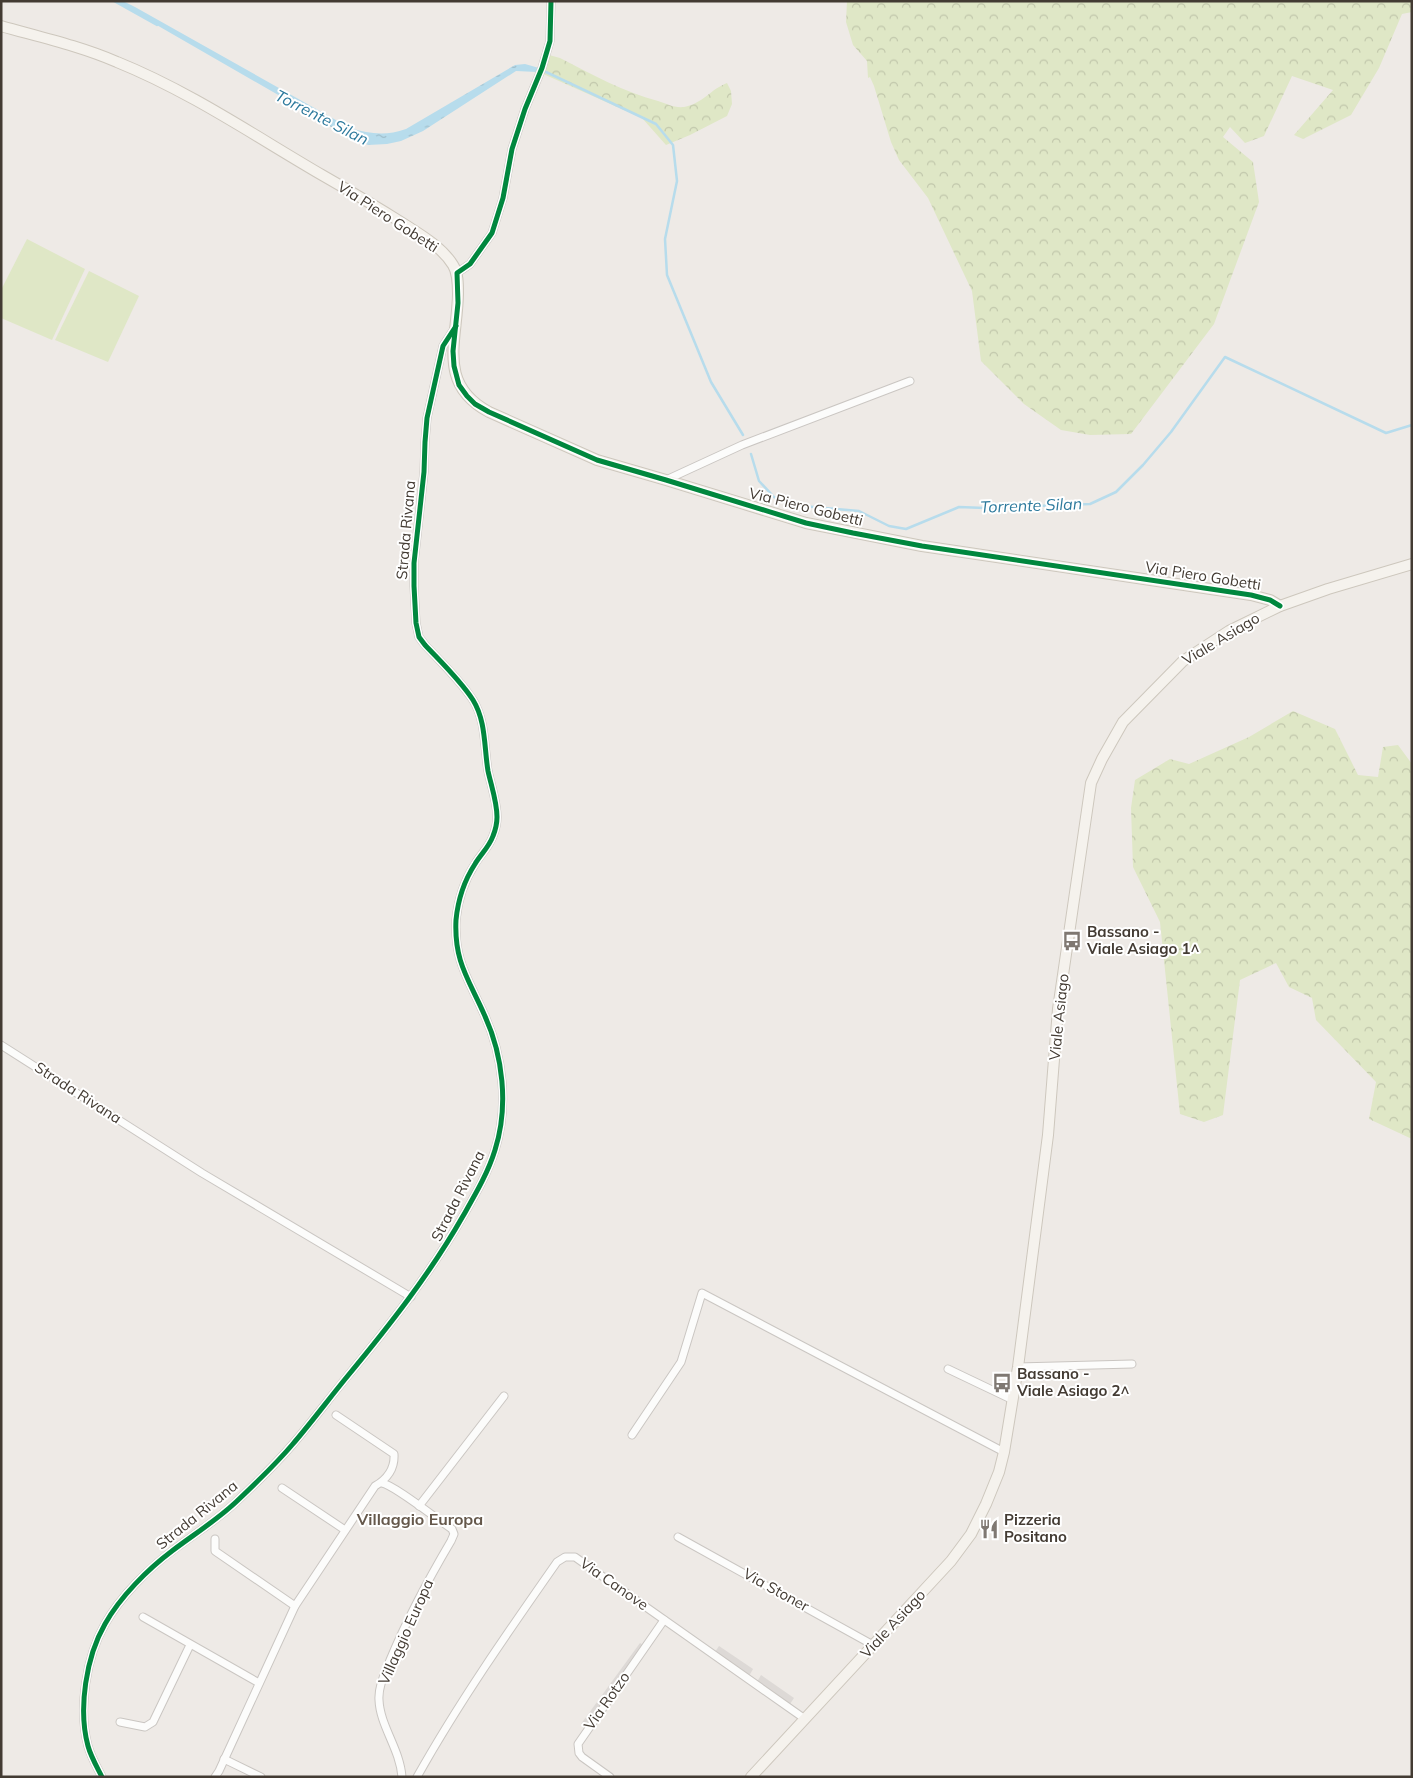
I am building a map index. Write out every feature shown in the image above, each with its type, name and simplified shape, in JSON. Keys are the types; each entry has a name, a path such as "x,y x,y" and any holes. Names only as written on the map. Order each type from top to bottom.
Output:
{"main road":[{"name":"Via Piero Gobetti","path":"1,26 116,61 162,82 373,204 412,230 446,255 454,266 458,294 453,351 454,366 459,385 475,404 597,460 806,523 843,531 922,546 1251,595 1270,600 1280,606"},
{"name":"Viale Asiago","path":"751,1777 951,1561 971,1534 990,1496 999,1472 1018,1367 1048,1135 1058,1009 1091,784 1102,759 1123,722 1182,660 1229,631 1280,606 1322,591 1412,564"}],"street":[{"path":"456,273 470,264 492,233 503,198 512,150 550,41 551,1"},
{"name":"Strada Rivana","path":"102,1777 89,1749 84,1728 88,1670 93,1650 105,1624 118,1604 155,1564 234,1504 293,1444 371,1349 446,1248 496,1150 502,1107 501,1076 495,1042 484,1014 461,967 456,947 456,917 462,887 495,833 497,816 487,767 481,716 474,701 419,637 414,604 414,563 428,418 443,346 456,326"},
{"path":"666,480 742,444 910,381"},
{"name":"Strada Rivana","path":"1,1045 202,1173 411,1297"},
{"path":"632,1435 681,1362 702,1293 1004,1452"},
{"path":"1018,1367 1132,1364"},
{"path":"948,1369 1013,1400"},
{"path":"419,1506 504,1396"},
{"path":"214,1777 295,1606 375,1486 382,1483 395,1464 394,1454 336,1415"},
{"name":"Villaggio Europa","path":"382,1483 389,1485 452,1529 454,1534 408,1620 393,1653 379,1692 380,1709 398,1754 402,1777"},
{"path":"282,1488 345,1530"},
{"name":"Via Stoner","path":"678,1537 873,1645"},
{"path":"215,1539 215,1551 295,1606"},
{"name":"Via Canove","path":"417,1777 478,1676 557,1562 562,1558 570,1556 576,1557 805,1719"},
{"path":"144,1617 259,1683"},
{"name":"Via Rotzo","path":"610,1777 582,1757 578,1744 664,1620"},
{"path":"120,1722 145,1727 153,1722 190,1644"},
{"path":"224,1759 260,1777"}],"green space":[{"path":"847,1 1412,1 1412,12 1402,14 1379,68 1351,115 1303,139 1294,135 1333,90 1292,76 1264,136 1245,143 1230,127 1223,137 1253,162 1259,202 1214,324 1131,434 1090,435 1061,430 1024,404 981,361 972,291 928,198 899,160 891,142 874,86 870,77 868,78 867,61 853,45 846,22"},
{"path":"549,55 560,58 633,93 677,107 696,103 727,83 731,91 732,104 727,116 666,145 642,118 541,73"},
{"path":"27,239 85,269 52,340 1,318 1,290"},
{"path":"89,271 139,296 108,362 55,340"},
{"path":"1293,711 1335,729 1358,775 1378,777 1383,747 1398,745 1412,764 1412,1139 1369,1119 1376,1082 1316,1020 1312,998 1289,987 1276,963 1240,980 1223,1115 1204,1122 1180,1114 1160,922 1133,867 1131,808 1135,780 1170,759 1189,764 1249,737"}],"shaded area":[{"path":"640,1643 645,1646 585,1727 581,1724"},
{"path":"719,1646 753,1669 749,1676 715,1652"},
{"path":"761,1675 794,1698 790,1704 757,1682"}],"water":[{"path":"115,1 123,1 135,7 350,128 364,132 392,133 406,129 515,65 525,64 539,68 537,72 516,71 423,131 401,141 368,145 331,127"}],"waterway":[{"name":"Torrente Silan","path":"114,1 157,25"},
{"name":"Torrente Silan","path":"546,72 656,124 673,145 677,181 665,239 667,275 711,382 743,435"},
{"name":"Torrente Silan","path":"751,454 759,481 774,497 802,506 859,511 889,526 906,529 959,507 985,508 1090,504 1116,492 1143,465 1171,432 1225,357 1386,433 1412,425"}],"cycle path":[{"path":"551,1 550,41 512,149 503,198 492,233 470,264 457,273 458,303 453,351 454,366 459,385 475,404 597,460 806,523 922,546 1251,595 1270,600 1280,606"},
{"path":"102,1777 88,1746 85,1731 84,1700 93,1652 98,1637 111,1614 126,1594 163,1558 229,1509 279,1460 306,1428 423,1279 481,1184 495,1150 502,1116 503,1098 500,1063 491,1030 463,969 457,947 456,920 462,890 471,870 493,836 497,819 496,805 488,771 482,725 477,708 462,685 419,637 416,623 414,586 414,563 424,472 427,418 443,346 456,326"}],"place":[{"name":"Bassano - Viale Asiago 1^","path":"1072,941"},
{"name":"Bassano - Viale Asiago 2^","path":"1002,1383"},
{"name":"Pizzeria Positano","path":"989,1529"}],"district":[{"name":"Villaggio Europa","path":"420,1519"}]}
